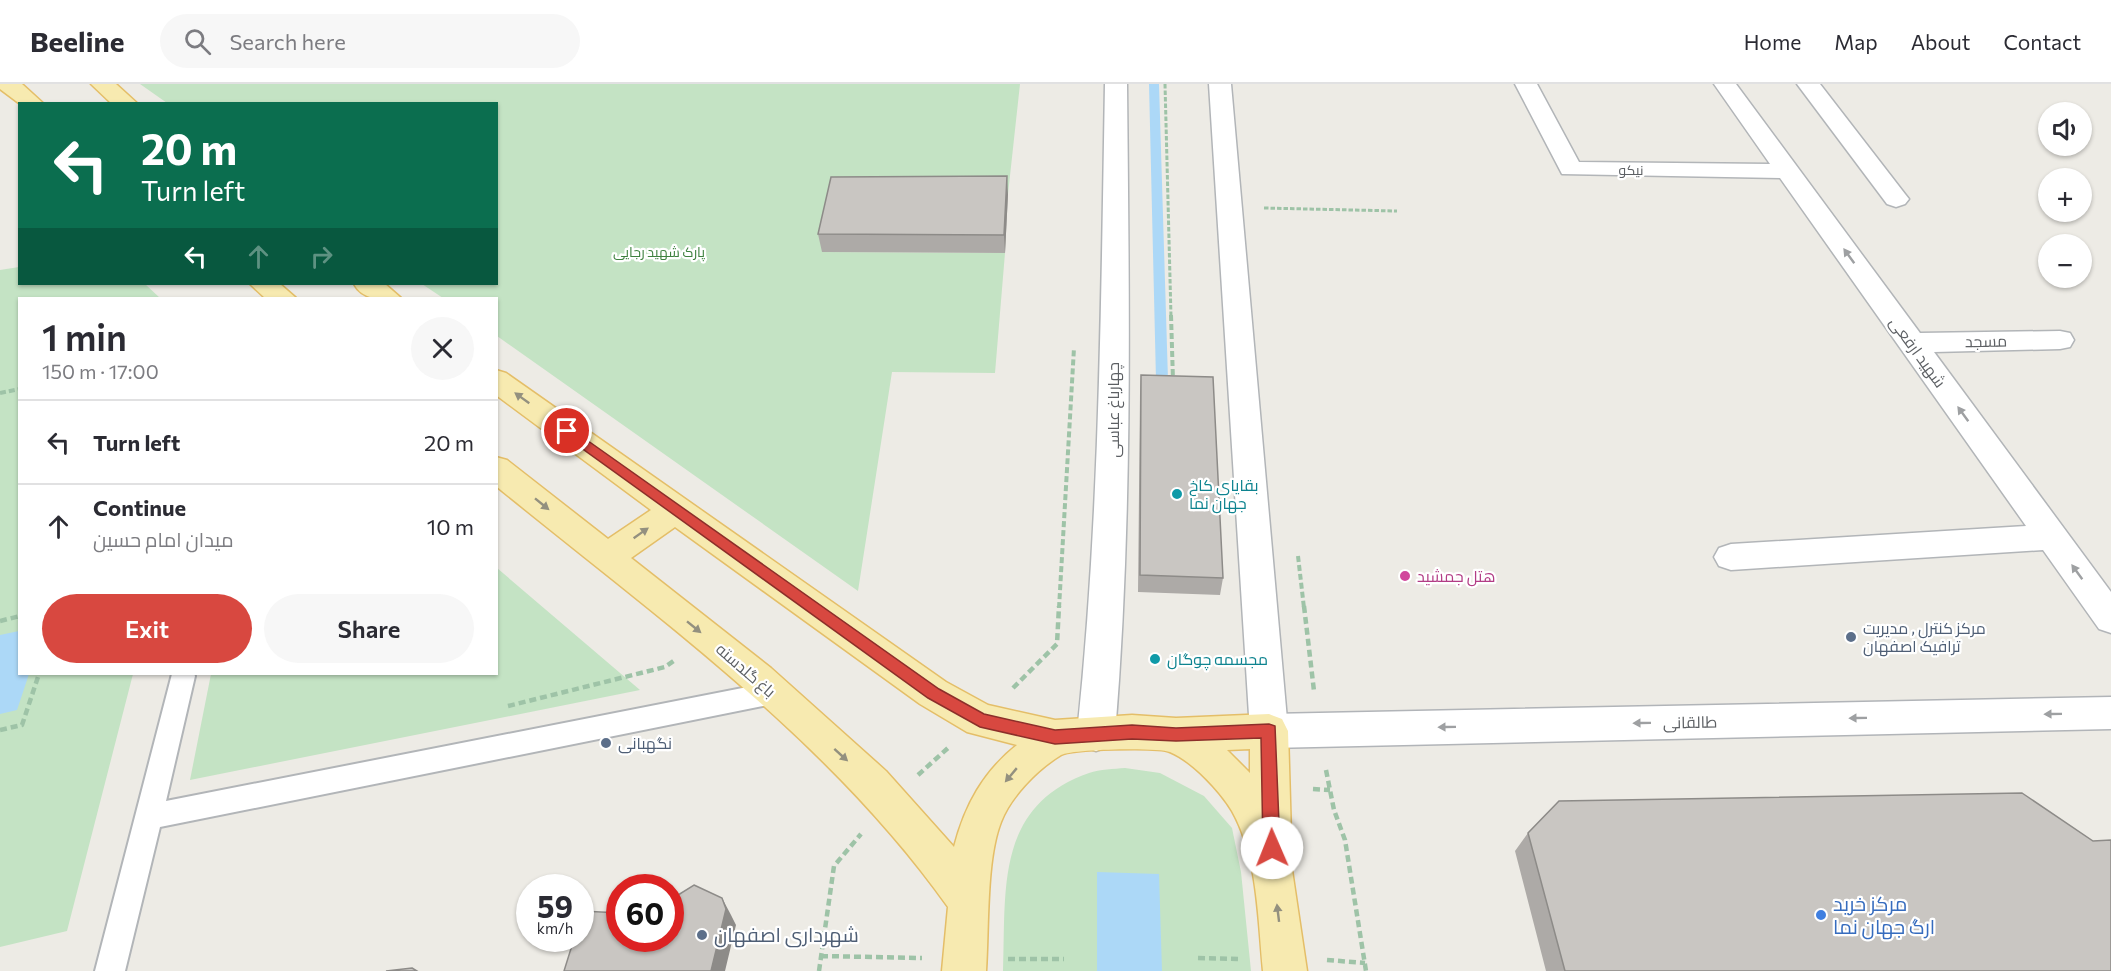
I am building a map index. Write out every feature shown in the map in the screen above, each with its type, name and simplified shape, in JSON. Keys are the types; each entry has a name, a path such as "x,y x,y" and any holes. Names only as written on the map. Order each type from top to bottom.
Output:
{"main road":[{"path":"8,84 30,102"},
{"path":"102,84 124,102"},
{"path":"368,285 386,297"},
{"path":"498,381 933,693 980,720 1055,737 1132,732 1176,735 1269,731 1272,868 1285,971"},
{"name":"باغ گلدسته","path":"498,470 773,693 872,784 928,845 968,900"},
{"path":"608,557 675,510"},
{"path":"1176,735 1231,778 1249,804 1272,868"},
{"path":"964,971 973,854 981,820 990,803 1017,768 1055,737"}],"street":[{"name":"چهارباغ عباسی","path":"1096,734 1108,611 1112,513 1116,84"},
{"path":"1220,84 1269,731"},
{"name":"نیکو","path":"1526,84 1571,170 1788,171"},
{"name":"شهید ارفعی","path":"1725,84 2111,619"},
{"path":"1808,84 1896,199"},
{"name":"مسجد","path":"1911,343 2060,340"},
{"path":"1731,557 2052,537"},
{"name":"طالقانی","path":"1269,731 2111,713"}],"lane":[{"path":"110,971 183,676"},
{"path":"149,817 773,693"}],"path":[{"path":"1165,84 1173,381"},
{"path":"1230,207 1397,211"},
{"path":"819,971 834,866 888,801 980,720 1057,644 1074,346"},
{"path":"0,393 18,389"},
{"path":"0,621 18,616"},
{"path":"508,706 665,667 708,639"},
{"path":"0,730 22,725 39,675"},
{"path":"1334,810 1345,840 1366,971"},
{"path":"1334,960 1365,963"}],"green space":[{"name":"پارک شهید رجایی","path":"140,84 1020,84 1008,194 822,252 1005,253 995,373 892,372 858,591 498,337 498,297 442,297 424,285 498,285 498,102 166,102"},
{"path":"18,267 18,285 146,285 159,297 18,297 18,675 133,675 67,931 0,947 0,270"},
{"path":"498,569 640,690 190,780 211,675 498,675"},
{"path":"1125,768 1160,773 1204,796 1232,828 1241,872 1251,971 1003,971 1007,881 1012,854 1021,829 1036,806 1058,788 1089,773"}],"water":[{"path":"18,631 18,675 29,675 17,710 0,714 0,635"},
{"path":"1097,872 1159,874 1162,971 1097,971"}],"building":[{"path":"1007,176 1004,235 818,234 831,177"},
{"name":"بقایای کاخ جهان نما","path":"1141,375 1213,377 1223,578 1140,575"},
{"name":"مرکز خرید ارگ جهان نما","path":"2022,793 2093,841 2111,840 2111,971 1565,971 1528,833 1559,801"},
{"name":"شهرداری اصفهان","path":"694,885 722,898 726,909 711,971 564,971 570,952 594,952 594,912 606,912 606,952 684,952 684,891"},
{"path":"412,968 417,971 386,971"}],"waterway":[{"path":"1154,84 1162,380"}],"place":[{"name":"بقایای کاخ جهان نما","path":"1177,494"},
{"name":"هتل جمشید","path":"1405,576"},
{"name":"مرکز کنترل , مدیریت ترافیک اصفهان","path":"1851,637"},
{"name":"مجسمه چوگان","path":"1155,659"},
{"name":"نگهبانی","path":"606,743"},
{"name":"مرکز خرید ارگ جهان نما","path":"1821,915"},
{"name":"شهرداری اصفهان","path":"702,935"}],"route":[{"path":"567,431 762,573 933,693 980,720 1055,737 1132,732 1176,735 1269,731 1272,848"}]}
